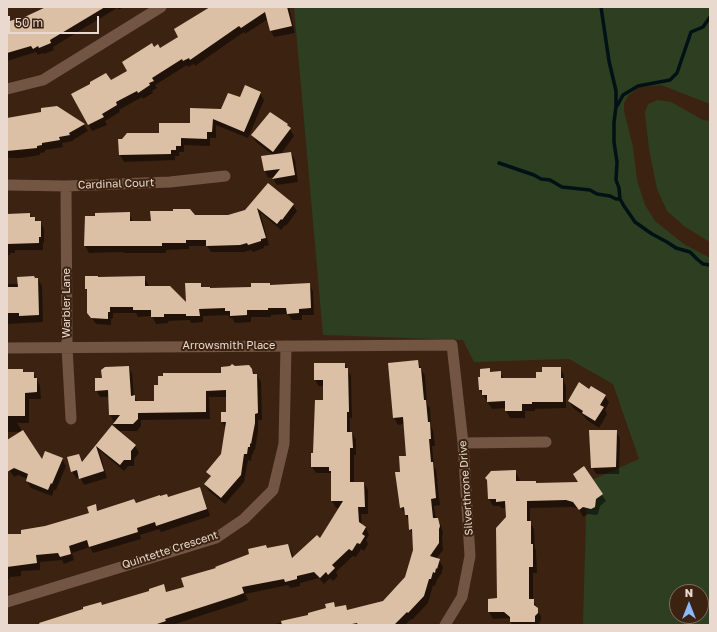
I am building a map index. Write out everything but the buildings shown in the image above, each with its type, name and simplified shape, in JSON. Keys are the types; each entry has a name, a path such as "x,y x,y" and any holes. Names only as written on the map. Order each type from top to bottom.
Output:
{"street":[{"path":"7,88 43,80 161,7"},
{"name":"Cardinal Court","path":"7,185 66,186 170,182 225,176"},
{"name":"Warbler Lane","path":"66,186 67,347 71,419"},
{"name":"Arrowsmith Place","path":"7,348 452,345"},
{"name":"Silverthrone Drive","path":"445,625 462,597 470,556 463,443 452,345"},
{"name":"Quintette Crescent","path":"7,602 216,538 244,519 273,490 284,444 286,346"},
{"path":"463,443 546,442"}],"green space":[{"path":"294,7 710,7 710,104 661,85 639,87 628,96 624,103 624,111 633,147 637,180 645,205 655,221 684,244 710,258 710,625 583,625 587,482 639,459 613,384 569,359 474,362 463,340 323,335"},
{"path":"658,100 671,102 703,120 710,121 710,242 684,226 667,211 657,189 649,149 645,113 648,104"}],"waterway":[{"path":"601,7 609,61 616,91 614,142 617,162 616,180 619,188 620,199 635,222 676,248 690,252 703,264 710,265"},
{"path":"617,106 623,95 638,86 670,80 677,73 691,32 703,27 710,17"},
{"path":"499,163 534,175 541,179 550,180 562,187 590,190 597,194 620,199"}]}
